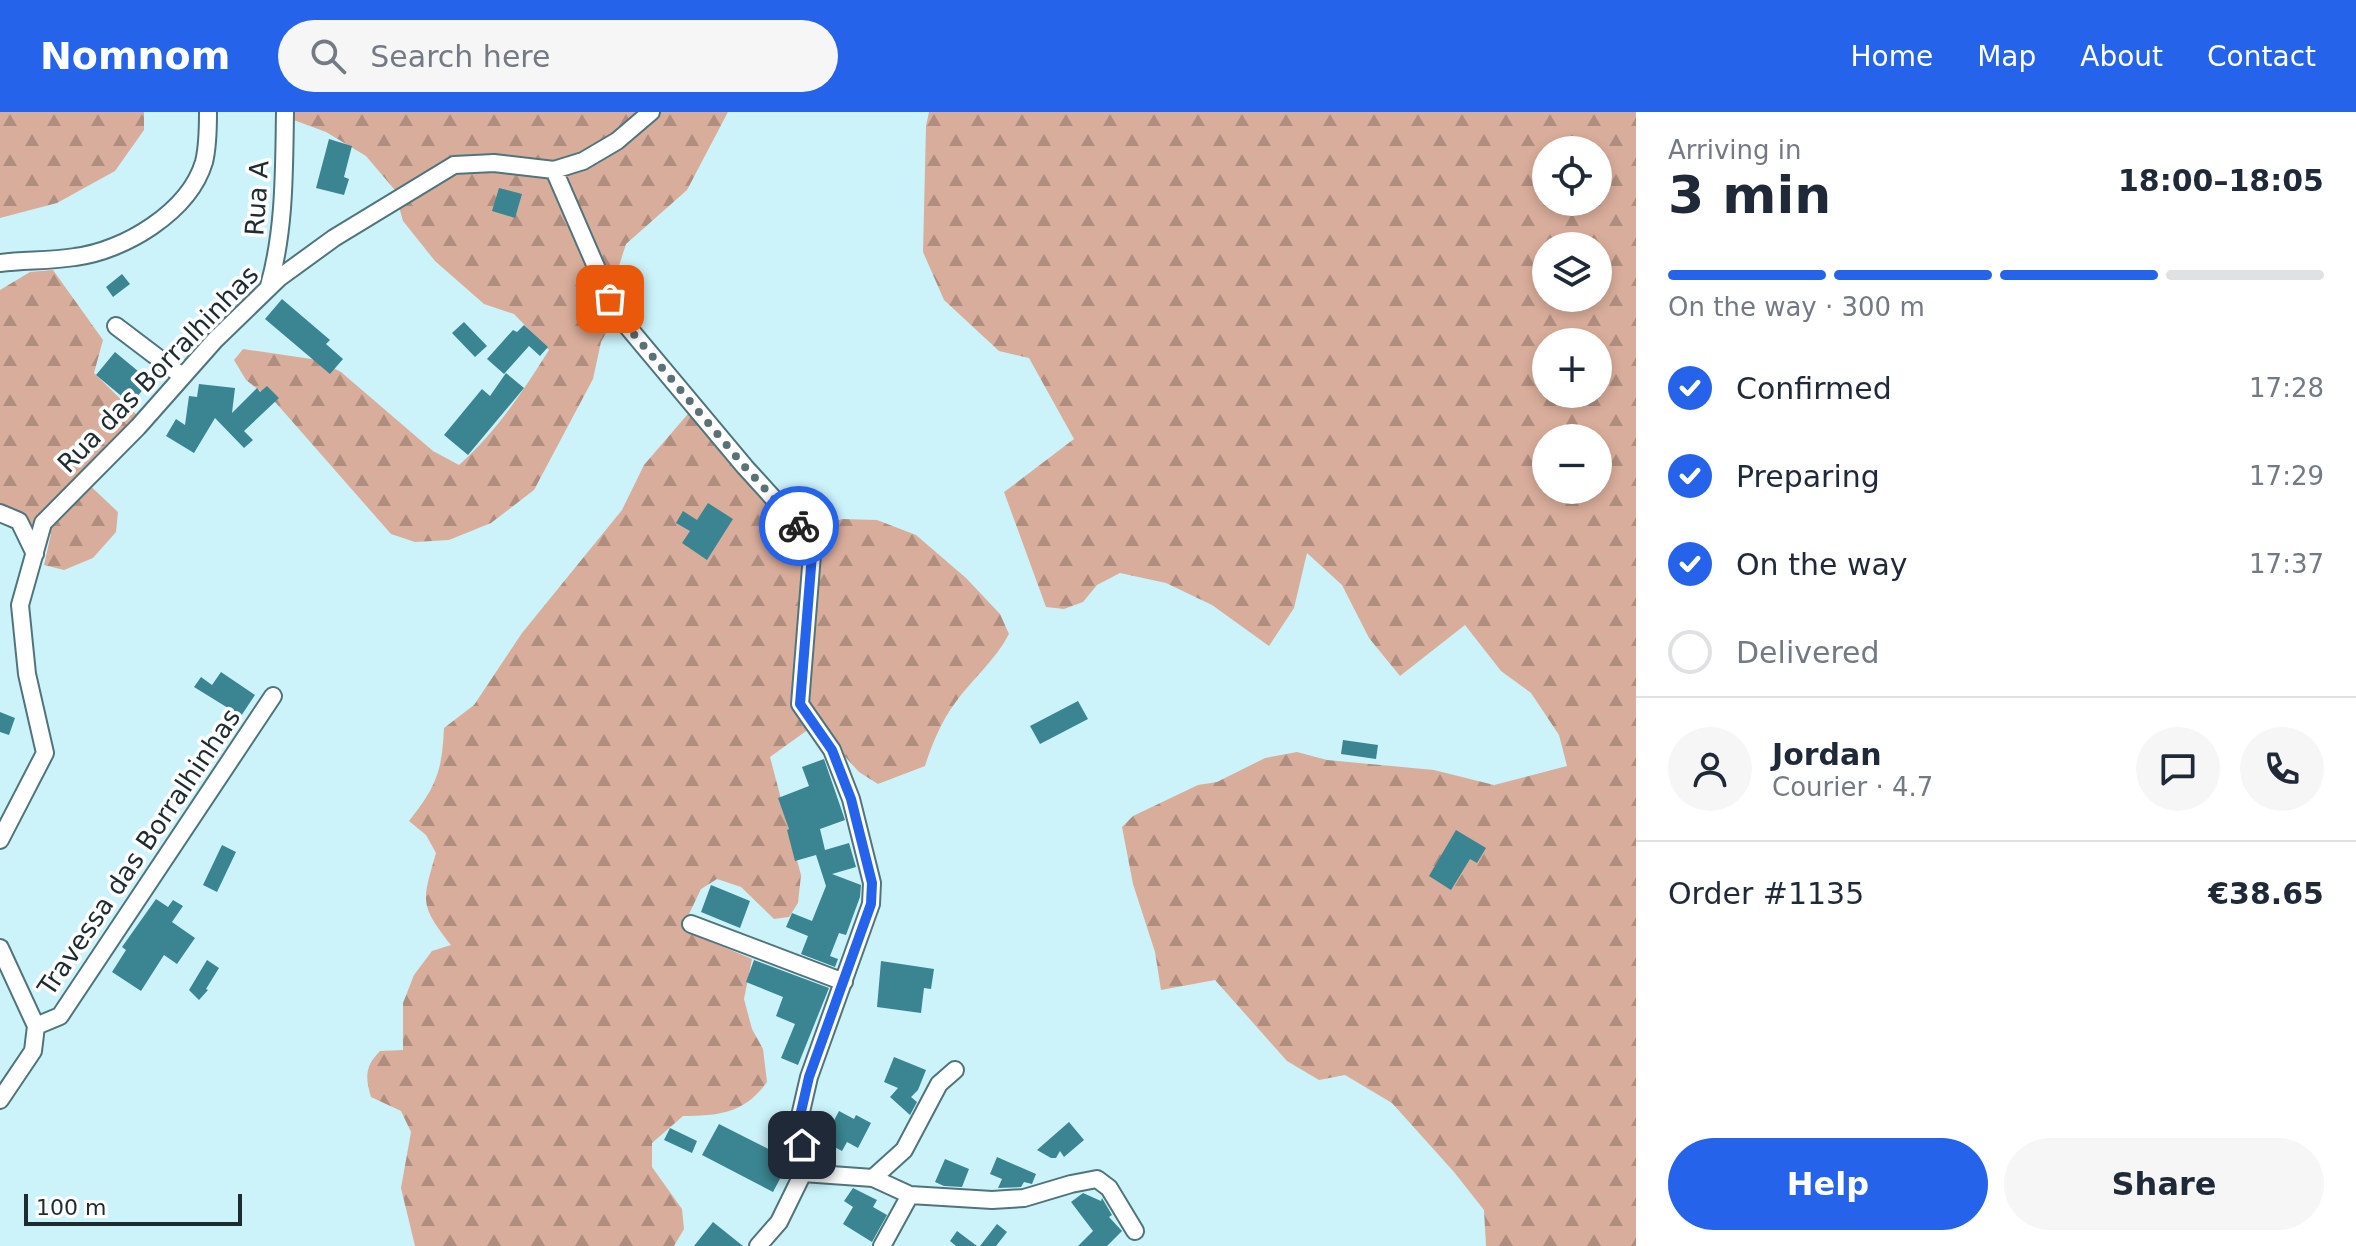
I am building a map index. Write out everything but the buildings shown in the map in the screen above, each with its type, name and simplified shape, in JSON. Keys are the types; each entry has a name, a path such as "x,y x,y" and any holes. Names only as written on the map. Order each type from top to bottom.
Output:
{"street":[{"path":"0,263 76,257 113,247 158,222 186,196 204,163 208,112"},
{"name":"Rua A","path":"269,287 275,264 284,189 285,112"},
{"name":"Rua das Borralhinhas","path":"0,840 45,753 27,674 20,605 43,523 269,287 334,238 454,165 494,163 554,170 583,161 617,141 651,112"},
{"path":"554,170 610,299 627,326 745,467 813,542 800,704 832,750 851,799 872,883 871,904 809,1077 800,1116 803,1173 779,1222 758,1246"},
{"path":"116,326 182,376"},
{"path":"0,513 19,521 35,554"},
{"name":"Travessa das Borralhinhas","path":"36,1026 60,1016 273,696"},
{"path":"691,924 844,982"},
{"path":"0,948 36,1026 33,1051 0,1100"},
{"path":"873,1178 904,1150 939,1084 955,1070"},
{"path":"803,1173 873,1178 910,1195 992,1200 1013,1199 1097,1179 1109,1188 1135,1231"},
{"path":"882,1246 910,1195"}],"green space":[{"path":"0,112 144,112 144,130 115,171 57,203 0,218"},
{"path":"291,112 728,112 687,190 626,244 619,266 618,312 601,342 593,379 534,490 491,523 449,540 415,542 391,534 276,403 246,380 234,360 243,349 318,360 341,372 433,451 459,465 508,411 549,350 514,314 484,304 435,261 403,221 394,189 366,156 326,132 291,119"},
{"path":"929,112 1636,112 1636,1246 1486,1246 1484,1210 1392,1103 1345,1075 1319,1080 1287,1061 1215,980 1161,990 1155,952 1133,884 1122,827 1133,816 1198,785 1217,782 1265,758 1297,752 1327,760 1434,770 1494,785 1567,766 1559,735 1531,693 1501,671 1465,625 1400,676 1369,638 1342,585 1307,553 1294,608 1269,646 1212,605 1166,583 1120,573 1097,585 1083,602 1064,609 1046,607 1004,492 1074,439 1029,358 999,351 944,300 923,252"},
{"path":"53,270 103,340 94,373 140,418 83,479 118,512 116,532 93,558 64,570 44,565 51,534 0,511 0,290 30,272"},
{"path":"693,408 719,451 742,464 812,531 842,519 877,520 916,535 966,578 1000,614 1009,634 950,710 937,733 925,766 878,784 859,772 820,729 809,729 770,757 801,875 798,903 789,917 774,919 741,887 717,879 701,889 689,914 707,940 752,959 744,999 752,1029 763,1049 767,1082 750,1100 730,1111 683,1116 652,1143 652,1167 682,1209 684,1229 674,1246 415,1246 401,1188 411,1132 401,1111 371,1097 367,1078 371,1062 380,1051 403,1050 403,1003 414,975 432,951 451,945 433,920 426,902 436,853 426,835 409,821 436,778 444,728 474,705 522,633 622,510 644,465"}],"way so far":[{"path":"610,299 627,326 745,467 799,526"}],"route":[{"path":"799,526 813,542 800,704 832,750 851,799 872,883 871,904 809,1077 800,1116 802,1145"}]}
